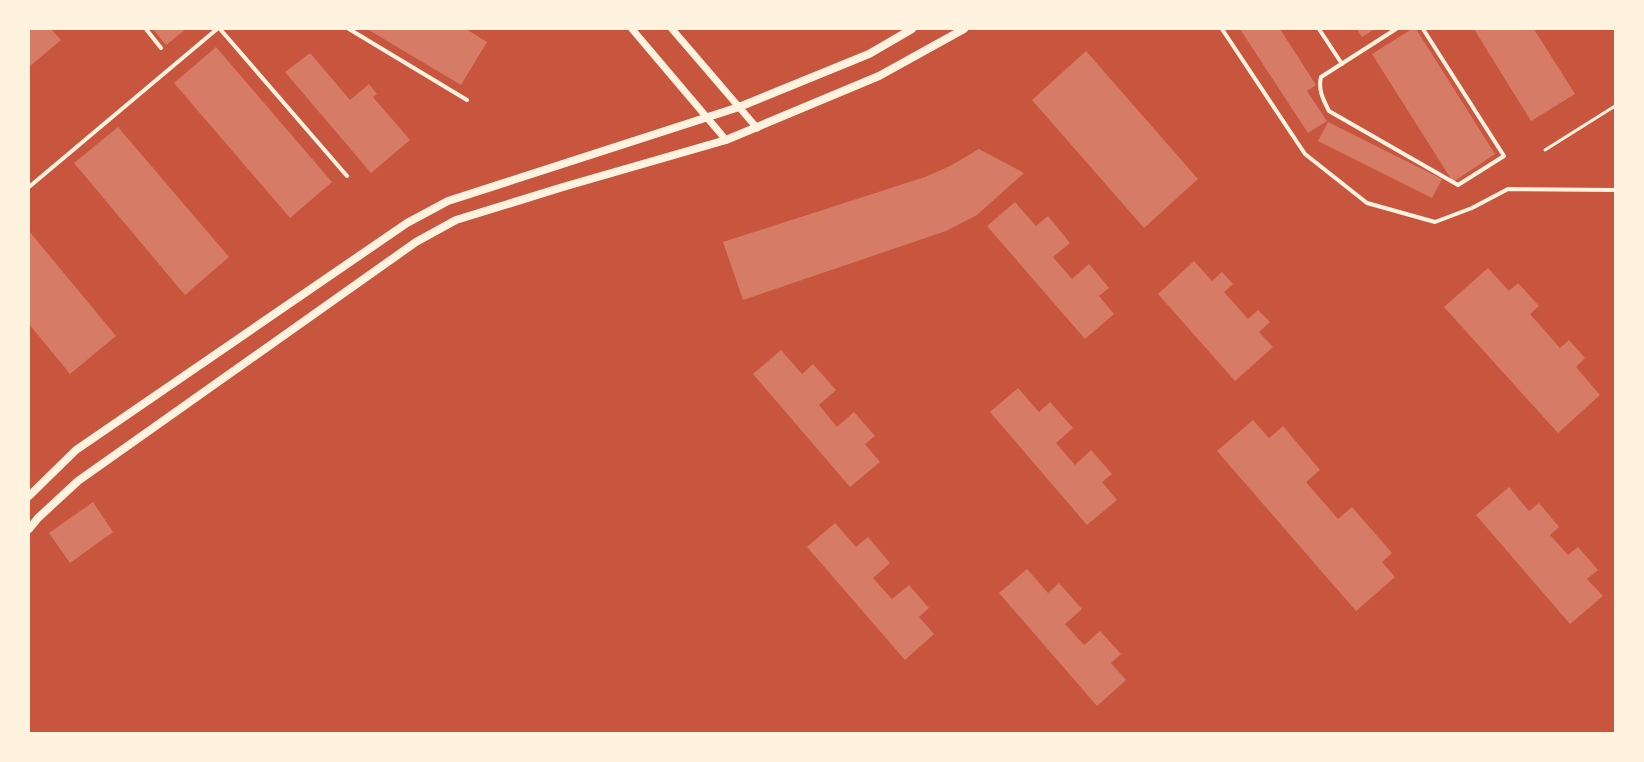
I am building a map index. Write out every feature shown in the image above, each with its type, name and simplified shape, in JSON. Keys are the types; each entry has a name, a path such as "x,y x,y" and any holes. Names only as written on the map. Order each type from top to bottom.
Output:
{"main road":[{"path":"29,496 76,450 407,223 448,202 739,107 869,54 912,29"},
{"path":"29,529 38,518 78,481 416,242 456,220 563,187 726,140 879,76 964,29"}],"street":[{"path":"146,29 161,48"},
{"path":"29,187 218,29 347,176"},
{"path":"349,29 467,100"},
{"path":"632,29 726,140"},
{"path":"672,29 757,128"},
{"path":"1222,29 1306,154 1367,203 1435,222 1472,208 1508,189 1615,190"},
{"path":"1319,29 1342,64"},
{"path":"1396,29 1321,77 1319,86 1322,99 1329,111 1458,186 1504,156 1423,29"}],"lane":[{"path":"1545,150 1615,106"}],"building":[{"path":"29,29 51,29 61,40 29,67"},
{"path":"153,29 186,29 166,45"},
{"path":"367,29 466,29 487,42 461,85"},
{"path":"1240,29 1280,29 1316,85 1307,91 1327,121 1308,133"},
{"path":"1357,29 1375,29 1362,37"},
{"path":"1412,29 1416,29 1495,154 1453,182 1372,54"},
{"path":"1474,29 1534,29 1575,94 1531,121"},
{"path":"216,47 332,182 290,218 174,83"},
{"path":"1086,51 1198,179 1144,228 1032,100"},
{"path":"310,53 350,100 369,84 377,94 373,97 410,140 371,173 285,72"},
{"path":"1328,122 1442,179 1432,198 1318,141"},
{"path":"118,127 229,257 185,295 74,163"},
{"path":"979,149 1024,173 977,215 946,231 743,300 723,242 925,177 950,166"},
{"path":"1015,202 1036,226 1048,216 1070,243 1053,257 1072,279 1089,264 1109,288 1099,296 1114,314 1085,339 987,226"},
{"path":"29,231 116,336 70,374 29,324"},
{"path":"1194,261 1212,281 1222,272 1233,284 1224,292 1248,319 1258,310 1270,322 1259,332 1273,347 1235,381 1158,294"},
{"path":"1488,268 1509,291 1518,283 1539,306 1530,314 1560,348 1569,340 1585,358 1576,367 1600,395 1558,433 1444,307"},
{"path":"781,350 802,374 813,364 836,390 819,405 837,427 854,412 875,436 865,444 880,462 850,487 753,374"},
{"path":"1018,388 1039,412 1050,402 1073,428 1056,443 1075,465 1091,450 1112,474 1102,482 1117,500 1087,525 990,412"},
{"path":"1253,420 1269,438 1283,426 1320,470 1306,482 1338,519 1352,507 1392,553 1382,562 1395,577 1356,611 1217,451"},
{"path":"1509,487 1529,511 1539,503 1559,527 1550,535 1568,555 1578,547 1598,570 1587,579 1603,596 1570,624 1476,515"},
{"path":"93,502 113,532 70,563 49,533"},
{"path":"835,523 856,547 868,537 890,563 873,578 892,599 909,585 929,608 919,617 934,634 905,660 807,547"},
{"path":"1027,569 1048,593 1059,583 1082,609 1065,624 1084,645 1100,631 1121,654 1111,663 1126,680 1097,706 999,593"}]}
